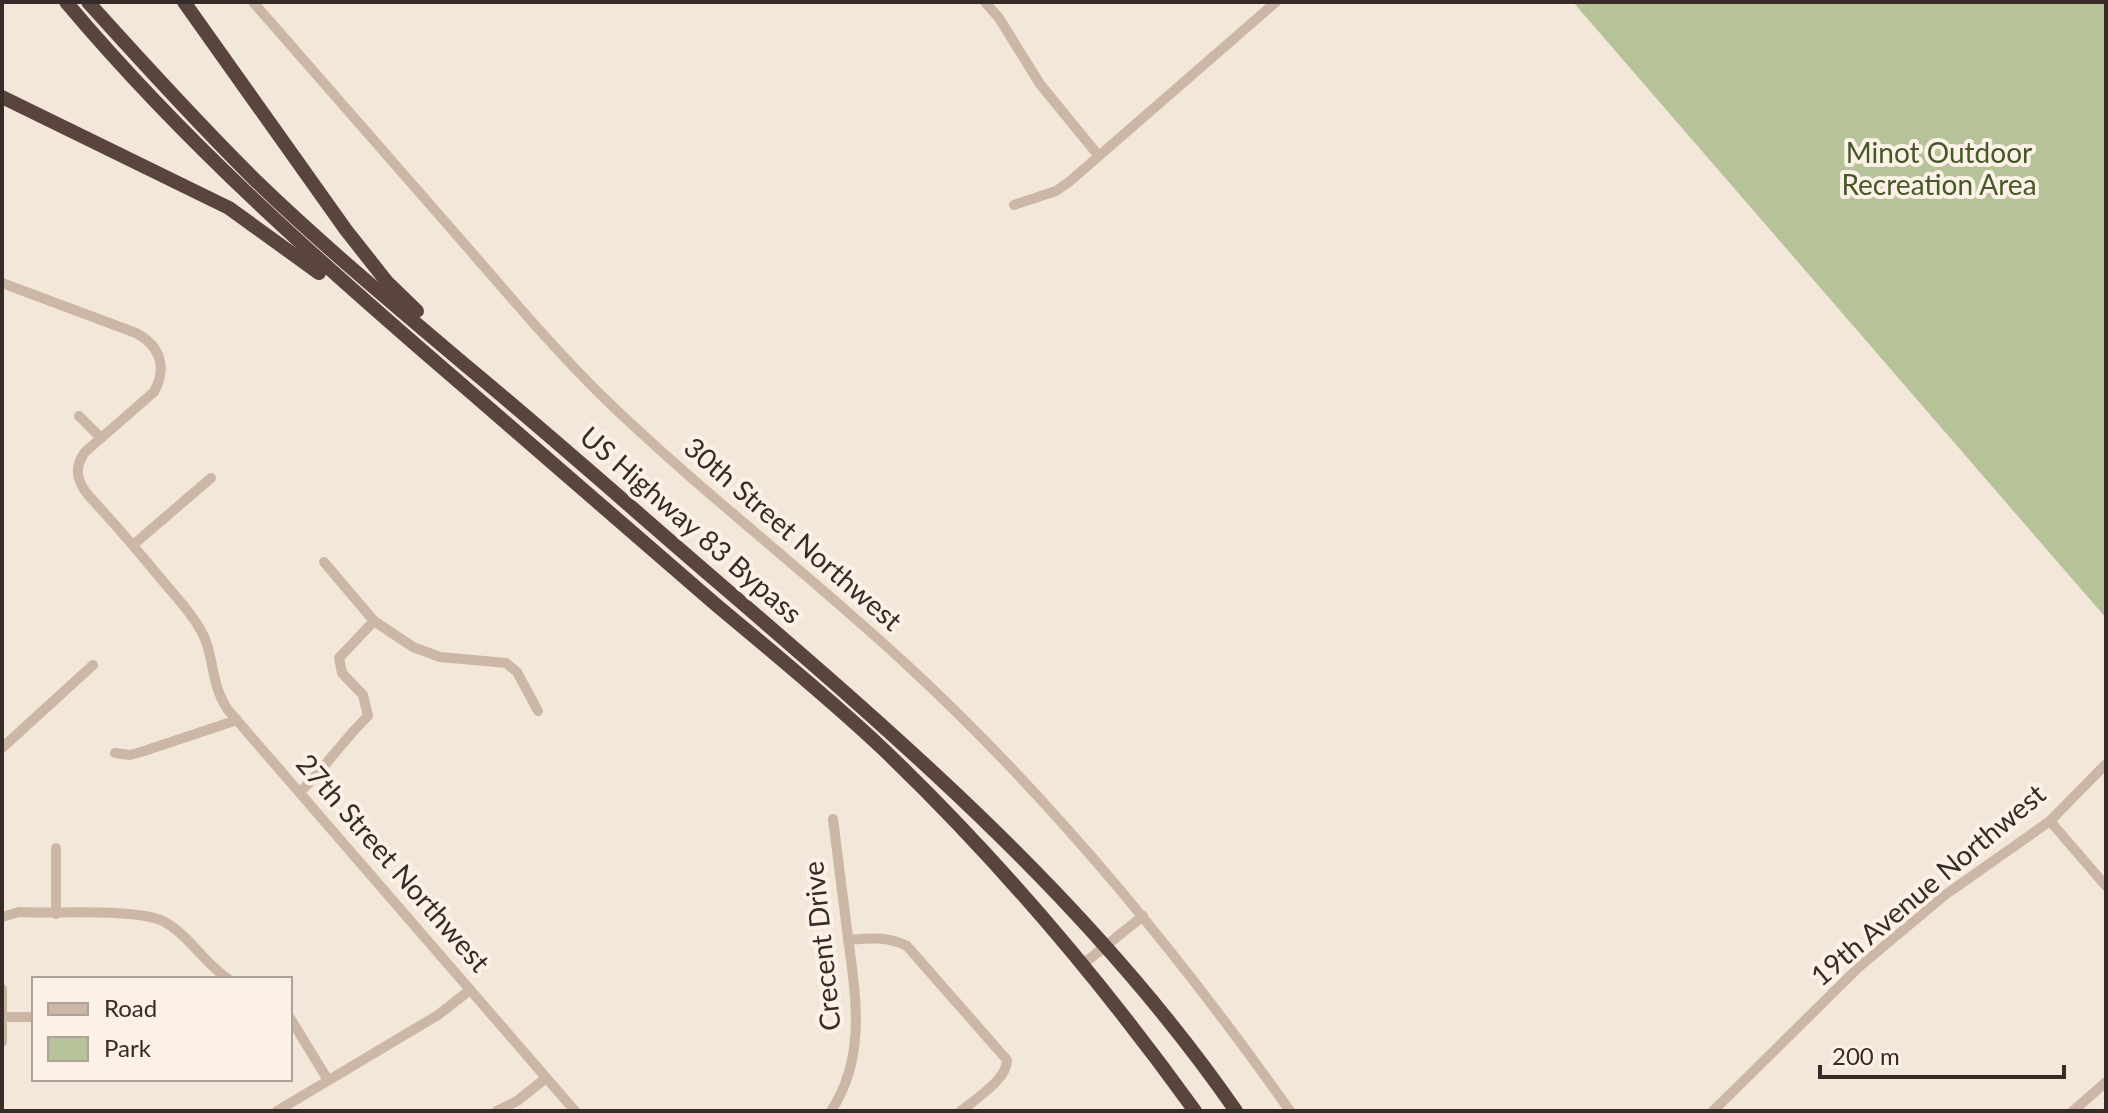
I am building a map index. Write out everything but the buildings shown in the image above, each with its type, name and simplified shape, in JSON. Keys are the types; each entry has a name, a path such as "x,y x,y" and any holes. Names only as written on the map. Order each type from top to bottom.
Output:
{"highway":[{"name":"US Highway 83 Bypass","path":"66,2 111,56 247,196 872,739 941,807 1082,965 1195,1111"},
{"name":"US Highway 83 Bypass","path":"88,2 256,181 918,757 1009,844 1104,945 1182,1037 1236,1111"},
{"path":"184,2 373,265 443,336 462,362"},
{"path":"2,97 191,188 245,218 299,256 398,338 430,358"}],"street":[{"name":"30th Street Northwest","path":"253,2 568,363 645,437 909,666 1004,761 1143,916 1223,1017 1290,1111"},
{"path":"985,2 999,18 1040,84 1098,155"},
{"path":"1014,205 1056,191 1276,2"},
{"path":"2,283 143,337 153,345 162,364 161,379 154,392 101,438 79,460 77,468 84,490 133,545 211,478"},
{"path":"79,416 101,438"},
{"name":"27th Street Northwest","path":"133,545 202,631 219,697 575,1111"},
{"path":"324,562 374,621 413,647 440,657 506,663 517,672 538,711"},
{"path":"300,792 325,768 350,733 368,716 363,695 342,673 339,658 374,621"},
{"path":"2,748 93,665"},
{"path":"115,753 130,755 237,720"},
{"name":"19th Avenue Northwest","path":"1713,1111 1859,967 1945,895 2050,821 2106,764"},
{"name":"Crecent Drive","path":"831,1111 850,1071 856,1042 857,1004 833,819"},
{"path":"2050,821 2106,886"},
{"path":"56,848 56,914"},
{"path":"2,917 19,912 137,914 163,921 221,977"},
{"path":"1082,965 1143,916"},
{"path":"848,940 880,937 907,946 1007,1060 1007,1067 1000,1078 961,1111"},
{"path":"2,989 2,1042"},
{"path":"277,1111 438,1015 470,990"},
{"path":"3,1017 32,1017"},
{"path":"292,1021 328,1080"},
{"path":"497,1111 517,1101 546,1078"},
{"path":"2073,1111 2106,1082"}],"green space":[{"name":"Minot Outdoor Recreation Area","path":"1573,2 2106,2 2106,618"}]}
